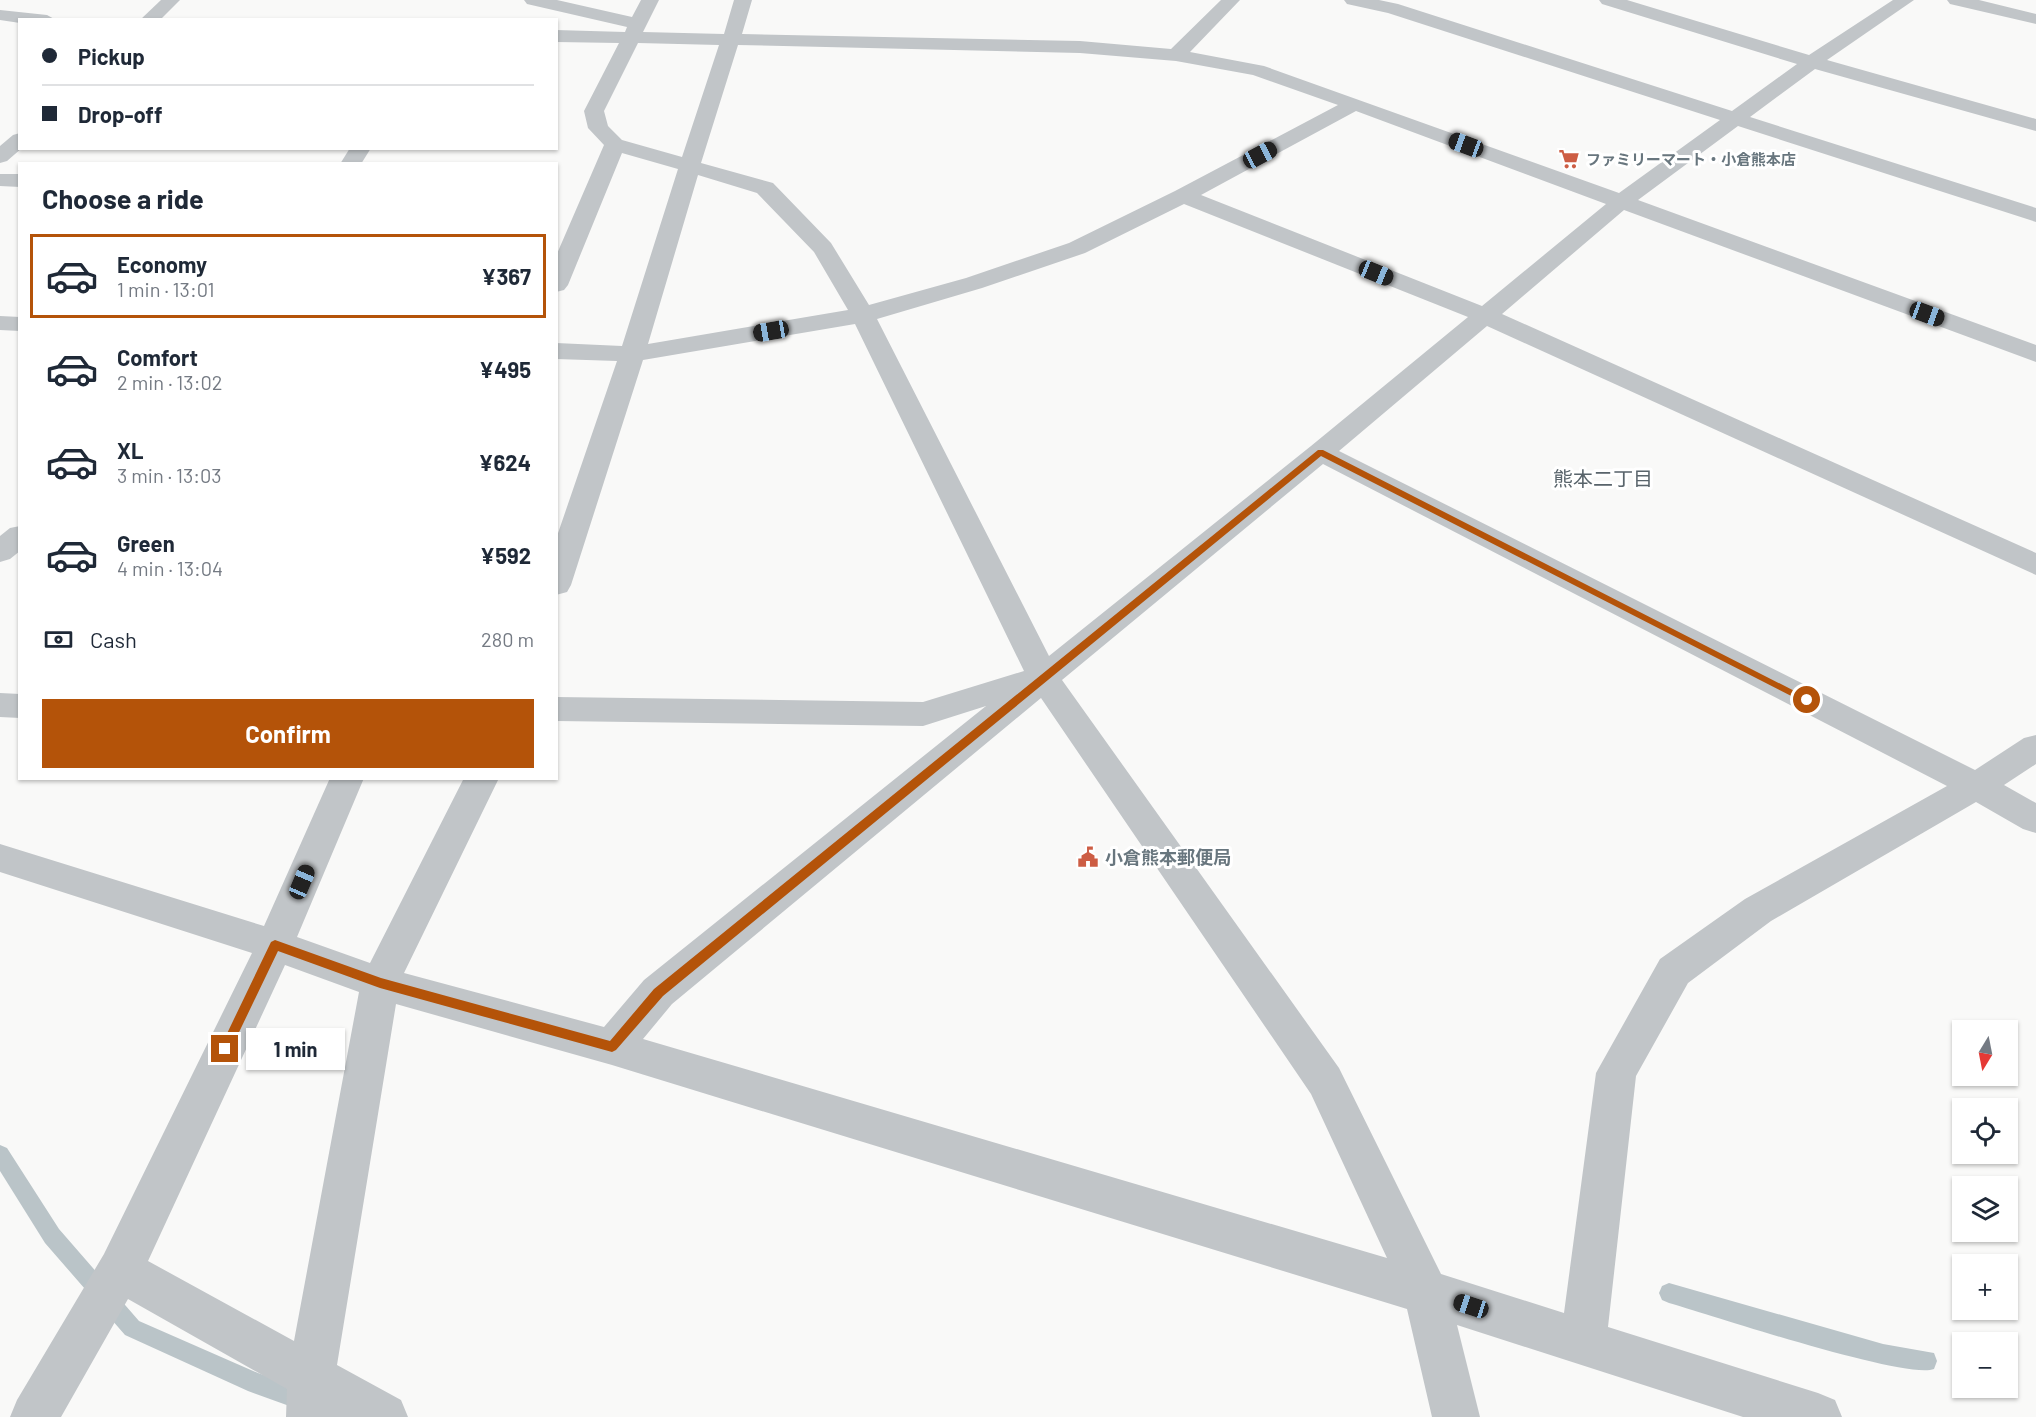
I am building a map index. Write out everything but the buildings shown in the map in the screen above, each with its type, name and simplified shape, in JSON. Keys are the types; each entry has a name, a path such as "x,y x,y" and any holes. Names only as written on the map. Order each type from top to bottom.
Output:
{"street":[{"path":"151,18 171,0"},
{"path":"532,0 635,31"},
{"path":"650,0 594,111 597,128 615,144 765,188 823,248 863,315 1043,677 1325,1081 1426,1292 1456,1417"},
{"path":"558,579 632,354 742,0"},
{"path":"1176,55 1231,0"},
{"path":"1353,0 1397,4 1735,118 2036,215"},
{"path":"1608,0 1812,62 2036,125"},
{"path":"612,1047 658,993 1321,452 1621,202 1812,62 1905,0"},
{"path":"1956,0 2036,19"},
{"path":"0,15 28,18"},
{"path":"558,36 635,31 731,40 1080,47 1176,55 1257,70 2036,354"},
{"path":"558,351 632,354 863,315 974,283 1077,248 1183,196 1355,104"},
{"path":"0,157 18,141"},
{"path":"558,280 615,144"},
{"path":"0,180 18,181"},
{"path":"1183,196 1484,315 2036,565"},
{"path":"0,323 18,324"},
{"path":"1321,452 1976,786 2036,819"},
{"path":"0,552 18,537"},
{"path":"558,709 923,714 1043,677"},
{"path":"0,705 18,706"},
{"path":"1583,1343 1616,1073 1674,971 1758,910 1976,786 2036,747"},
{"path":"34,1417 118,1273 275,945 346,780"},
{"path":"311,1396 380,983 481,780"},
{"path":"0,858 275,945 380,983 612,1047 1426,1292 1818,1417"},
{"path":"118,1273 311,1396 384,1417"}],"waterway":[{"path":"0,1154 52,1236 132,1328 256,1383 306,1401"},
{"path":"1669,1293 1883,1355 1926,1361"}],"place":[{"name":"ファミリーマート・小倉熊本店","path":"1569,159"},
{"name":"小倉熊本郵便局","path":"1088,857"}],"district":[{"name":"熊本二丁目","path":"1603,478"}],"route":[{"path":"225,1049 275,945 380,983 612,1047 658,993 1321,452 1807,700"}]}
